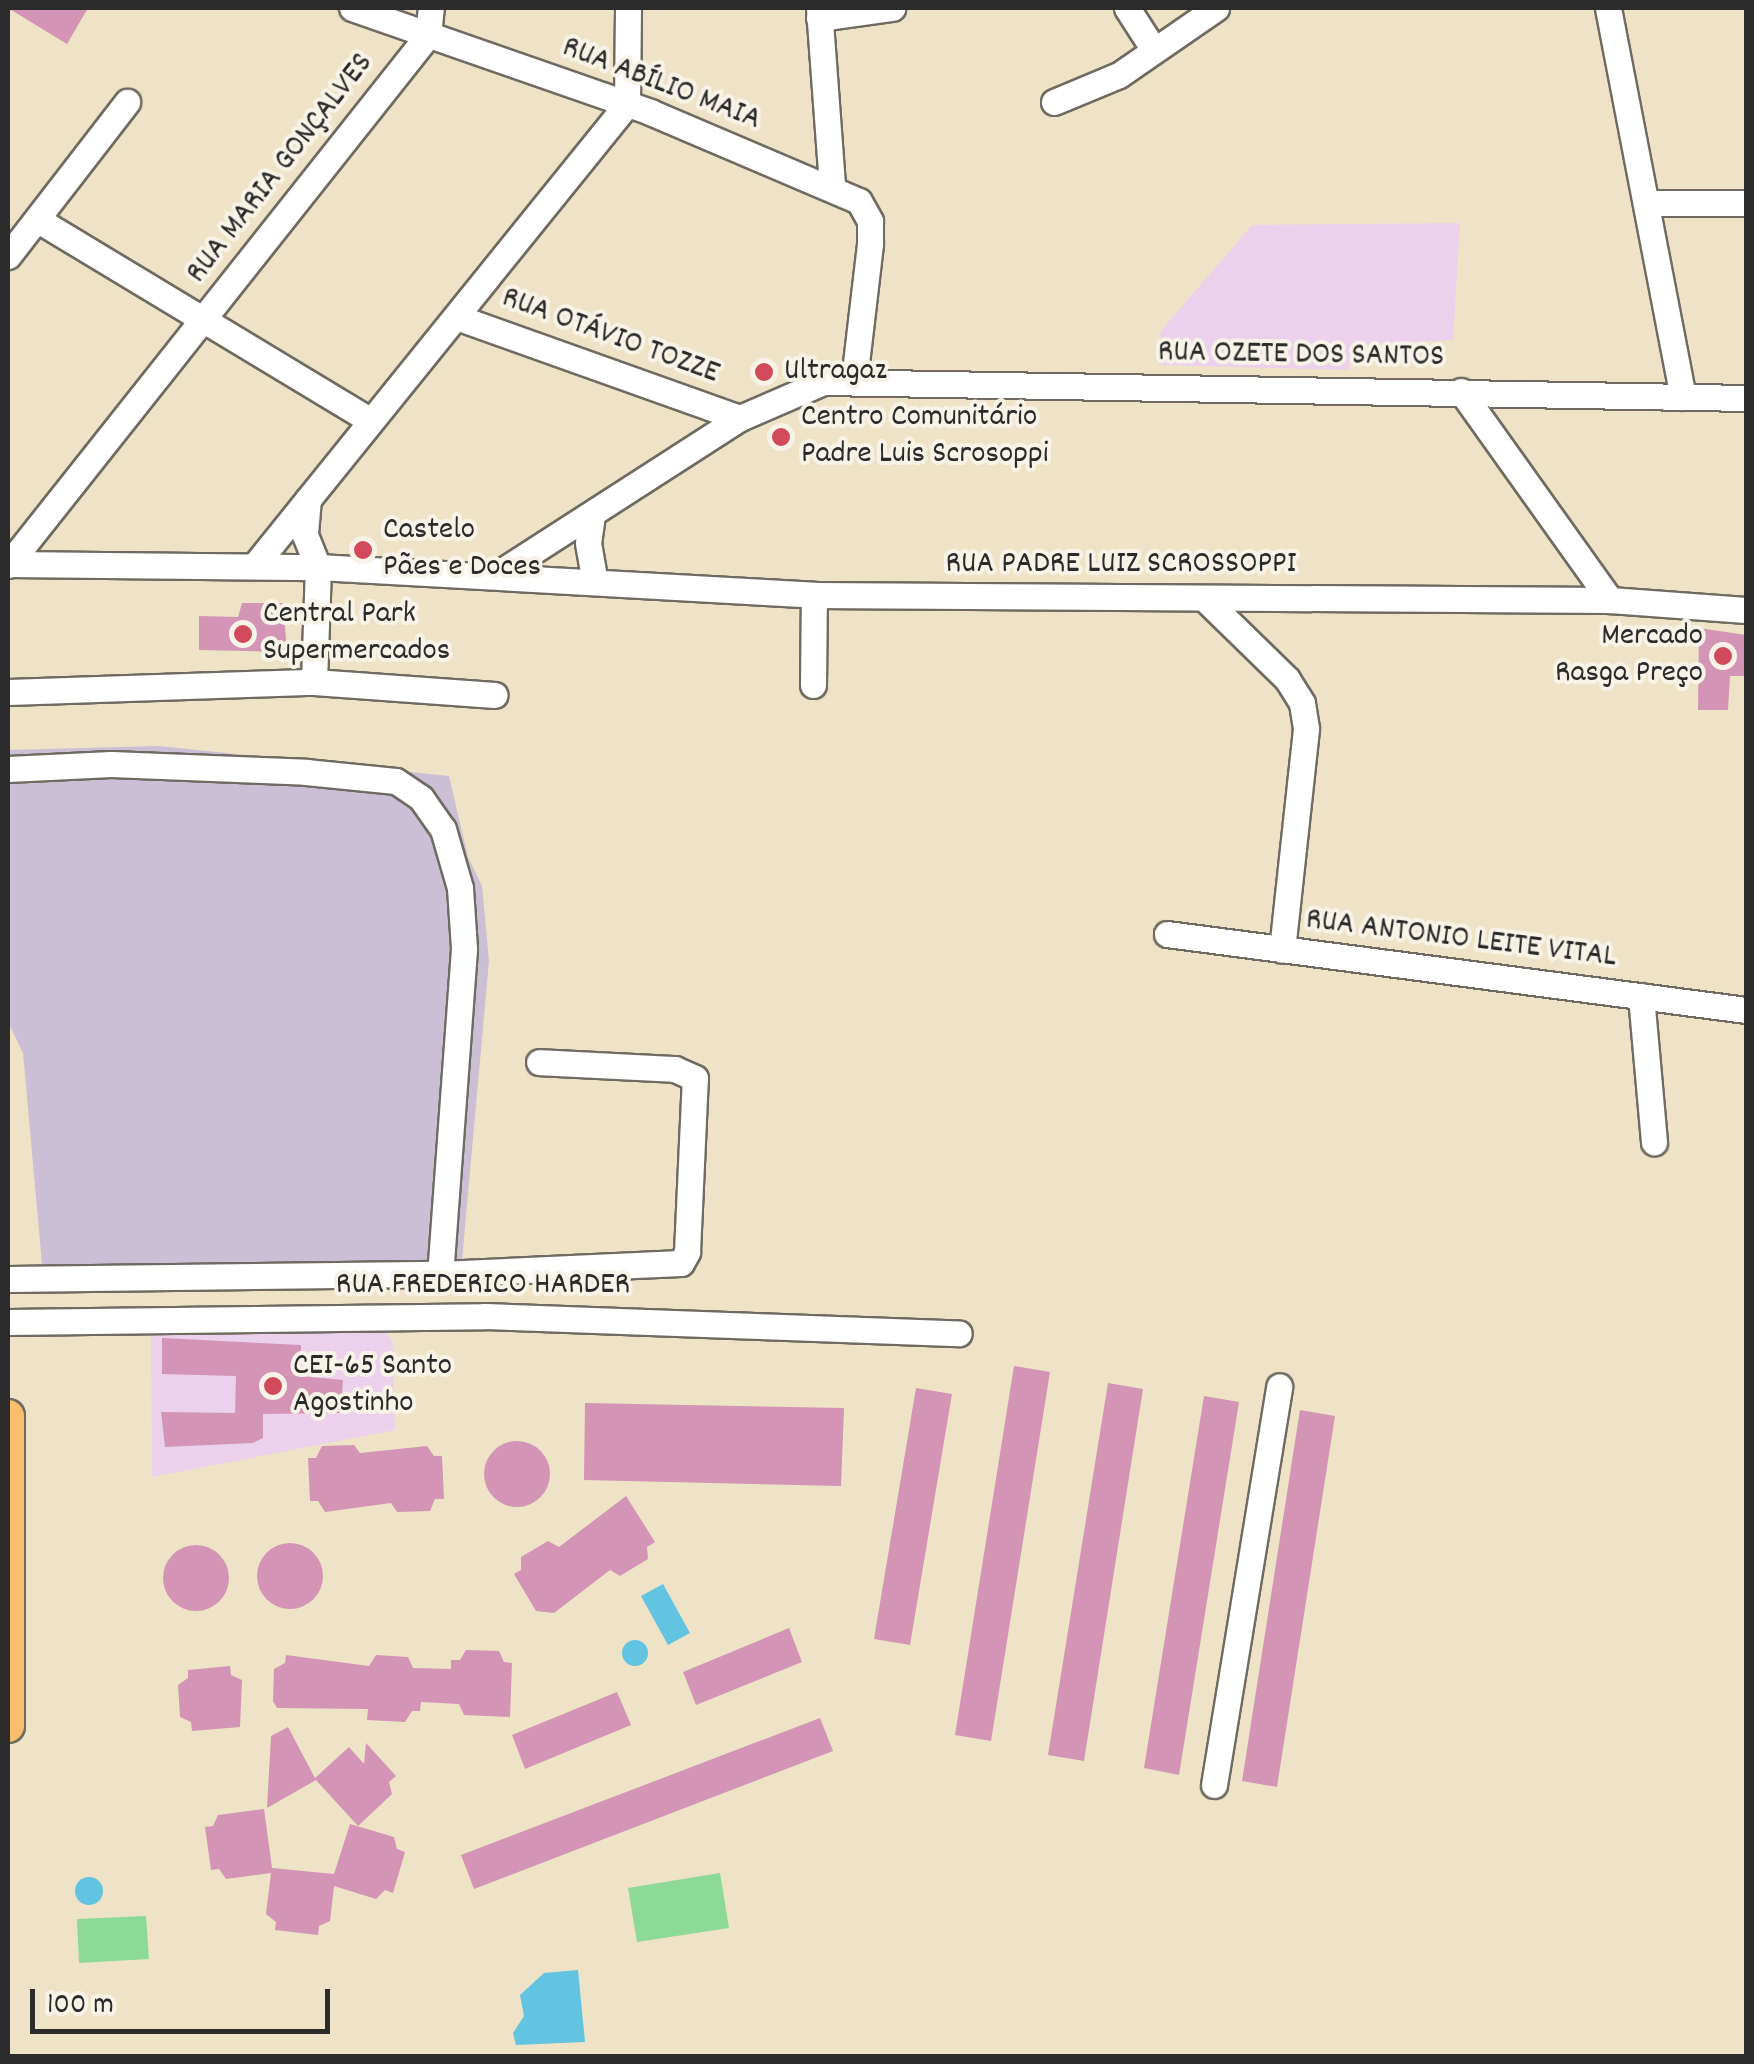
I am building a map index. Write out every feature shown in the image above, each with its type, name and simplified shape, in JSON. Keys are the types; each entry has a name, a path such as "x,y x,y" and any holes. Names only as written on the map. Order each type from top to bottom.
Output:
{"main road":[{"path":"8,1416 8,1726"}],"street":[{"name":"RUA ABÍLIO MAIA","path":"352,8 627,104 832,186 859,201 870,221 854,380"},
{"path":"428,35 431,8"},
{"path":"255,565 370,420 459,318 627,104 628,8"},
{"path":"832,186 819,12 892,8"},
{"path":"1127,8 1154,50"},
{"path":"1054,102 1120,74 1216,8"},
{"path":"1608,8 1683,396"},
{"name":"RUA MARIA GONÇALVES","path":"8,564 428,35"},
{"path":"8,256 127,102"},
{"path":"1647,203 1746,203"},
{"path":"38,220 370,420"},
{"name":"RUA OTÁVIO TOZZE","path":"459,318 740,418"},
{"name":"RUA OZETE DOS SANTOS","path":"496,575 740,418 823,382 1746,398"},
{"path":"1461,391 1610,600"},
{"path":"309,494 305,535 318,567 314,682"},
{"path":"592,515 588,542 595,581"},
{"path":"43,516 46,548 79,564"},
{"name":"RUA PADRE LUIZ SCROSSOPPI","path":"8,564 318,567 814,595 1610,600 1746,610"},
{"path":"812,685 814,595"},
{"path":"1205,599 1288,680 1302,702 1306,729 1282,950"},
{"path":"8,692 314,682 495,695"},
{"path":"8,769 111,764 306,772 396,782 421,798 444,829 460,888 464,949 440,1274"},
{"name":"RUA ANTONIO LEITE VITAL","path":"1168,934 1746,1010"},
{"path":"1642,996 1654,1142"},
{"path":"8,1279 672,1267 687,1252 694,1078 675,1069 539,1062"},
{"name":"RUA FREDERICO HARDER","path":"8,1322 485,1316 958,1332"},
{"path":"1214,1785 1279,1386"}],"shaded area":[{"path":"1460,223 1453,340 1350,345 1349,370 1159,365 1160,332 1252,225"},
{"path":"158,746 449,776 468,857 482,886 489,961 461,1271 42,1264 23,1053 8,1022 8,750"},
{"name":"CEI-65 Santo Agostinho","path":"384,1330 393,1342 395,1430 152,1477 151,1332"}],"green space":[{"path":"720,1873 729,1928 637,1942 628,1888"},
{"path":"146,1916 149,1959 79,1963 77,1919"}],"water":[{"path":"663,1584 690,1633 668,1645 641,1596"},
{"path":"635,1640 644,1644 648,1653 644,1662 635,1666 626,1662 622,1653 626,1644"},
{"path":"89,1877 99,1881 103,1891 99,1901 89,1905 79,1901 75,1891 79,1881"},
{"path":"578,1970 585,2042 516,2045 513,2033 524,2016 520,1995 544,1973"}],"building":[{"path":"8,8 88,8 67,44"},
{"name":"Central Park Supermercados","path":"242,603 283,603 287,652 199,650 199,616 238,617"},
{"name":"Mercado Rasga Preço","path":"1699,628 1746,635 1746,676 1730,676 1728,710 1698,710"},
{"path":"162,1338 301,1345 300,1376 343,1380 341,1413 263,1414 263,1438 253,1443 165,1447 161,1412 235,1413 236,1376 162,1374"},
{"path":"1014,1366 1050,1372 991,1741 955,1735"},
{"path":"1108,1383 1143,1389 1084,1761 1048,1755"},
{"path":"916,1388 952,1394 910,1645 874,1639"},
{"path":"1204,1396 1239,1402 1179,1775 1144,1768"},
{"path":"585,1403 844,1408 841,1486 584,1480"},
{"path":"1300,1410 1335,1416 1277,1787 1242,1781"},
{"path":"517,1441 541,1450 550,1474 541,1498 517,1507 493,1498 484,1474 493,1450"},
{"path":"354,1445 360,1453 427,1446 434,1456 442,1456 444,1499 435,1499 430,1511 397,1512 391,1503 325,1512 318,1501 310,1501 308,1458 316,1458 322,1446"},
{"path":"626,1496 655,1542 647,1547 648,1559 620,1576 610,1570 554,1613 536,1611 514,1574 521,1570 521,1557 548,1541 559,1547"},
{"path":"290,1543 314,1552 323,1576 314,1600 290,1609 266,1600 257,1576 266,1552"},
{"path":"196,1545 220,1554 229,1578 220,1602 196,1611 172,1602 163,1578 172,1554"},
{"path":"789,1628 802,1662 696,1705 683,1672"},
{"path":"466,1650 499,1651 504,1662 512,1663 510,1717 464,1715 459,1704 421,1702 420,1711 412,1711 405,1722 367,1720 368,1709 277,1708 273,1701 274,1669 285,1663 286,1655 369,1666 376,1655 408,1657 413,1668 451,1669 451,1660 460,1660"},
{"path":"230,1666 231,1675 242,1680 240,1727 192,1731 191,1722 180,1717 178,1685 188,1678 188,1670"},
{"path":"617,1692 631,1725 525,1769 512,1735"},
{"path":"820,1718 833,1751 474,1889 461,1855"},
{"path":"288,1727 315,1778 349,1747 364,1764 366,1743 396,1776 389,1782 392,1794 358,1826 316,1780 267,1808 271,1736"},
{"path":"264,1809 272,1868 334,1874 350,1824 394,1837 397,1849 405,1852 393,1893 385,1890 376,1899 334,1886 330,1921 319,1926 318,1935 275,1930 276,1922 266,1914 271,1873 226,1879 219,1869 211,1870 205,1827 213,1826 218,1815"}],"place":[{"name":"Ultragaz","path":"764,372"},
{"name":"Centro Comunitário Padre Luis Scrosoppi","path":"781,437"},
{"name":"Castelo Pães e Doces","path":"363,550"},
{"name":"Central Park Supermercados","path":"243,634"},
{"name":"Mercado Rasga Preço","path":"1723,656"},
{"name":"CEI-65 Santo Agostinho","path":"273,1386"}]}
